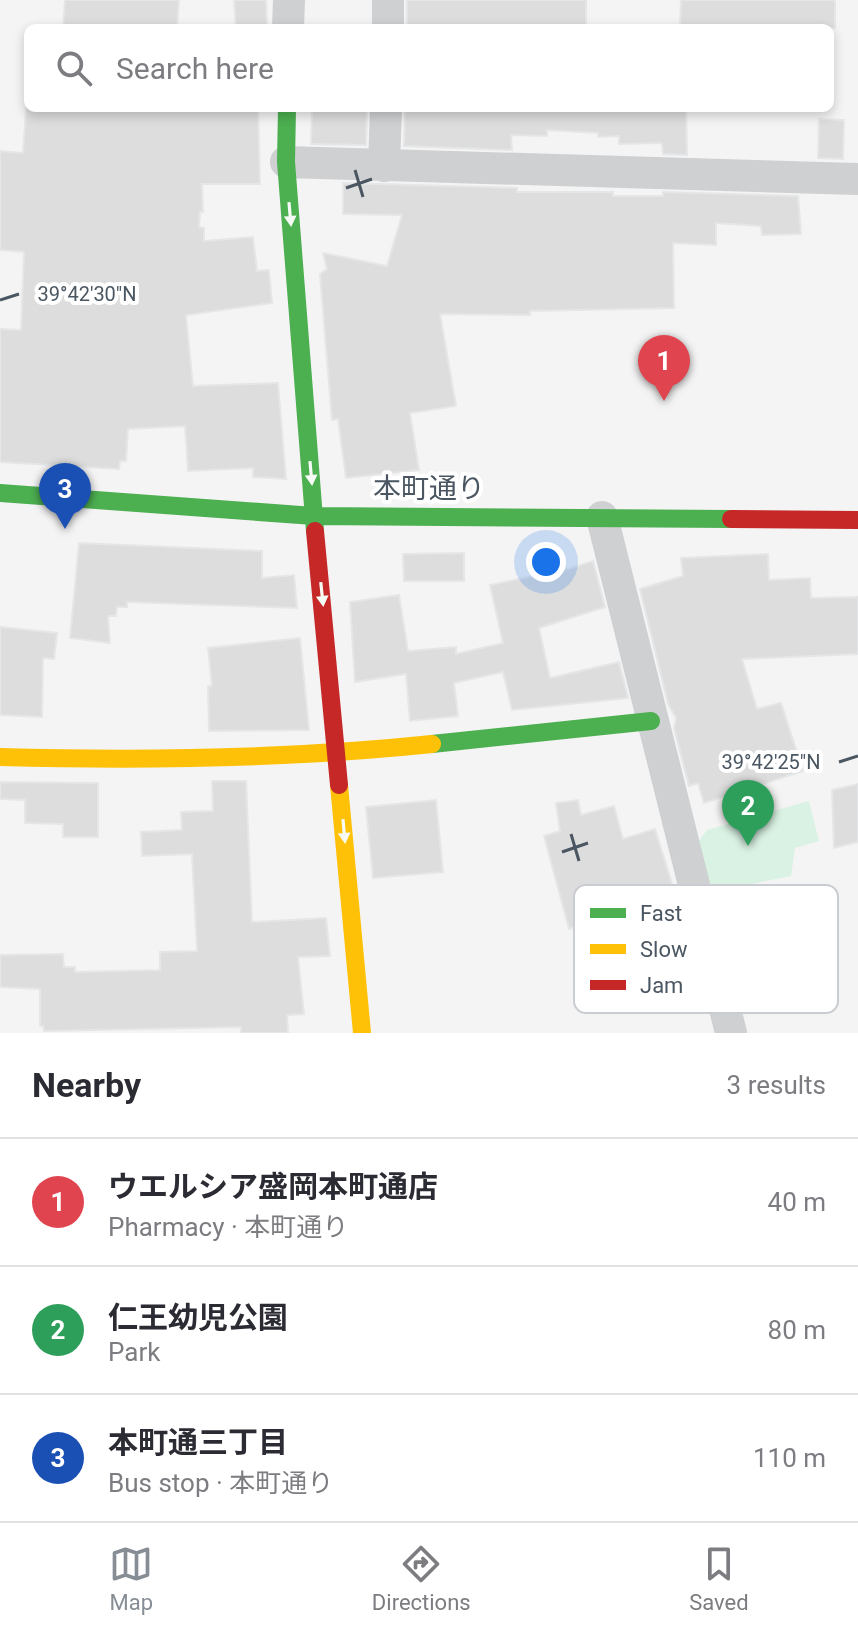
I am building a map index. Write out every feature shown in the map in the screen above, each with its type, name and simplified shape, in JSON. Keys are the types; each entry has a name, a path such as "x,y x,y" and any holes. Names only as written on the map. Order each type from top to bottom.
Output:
{"street":[{"path":"288,24 289,0"},
{"path":"388,0 388,24"},
{"path":"287,112 286,162 314,516 362,1033"},
{"path":"384,166 386,112"},
{"path":"286,162 858,179"},
{"name":"本町通り","path":"0,493 314,516 858,520"},
{"path":"602,517 693,885"},
{"path":"0,757 64,759 338,754 651,721"},
{"path":"726,1013 731,1033"}],"green space":[{"path":"809,801 819,841 795,848 791,876 746,885 709,885 696,845 707,830"}],"building":[{"path":"65,0 179,0 177,24 63,24"},
{"path":"234,0 266,0 267,24 236,24"},
{"path":"407,0 586,0 586,24 407,24"},
{"path":"681,0 835,0 835,28 834,24 680,24"},
{"path":"26,112 258,112 260,184 202,184 203,212 200,212 199,227 204,228 204,241 253,237 257,271 269,270 272,303 186,315 193,386 278,383 286,479 253,477 253,468 188,471 185,426 128,429 126,461 120,461 119,469 0,462 0,329 21,330 24,252 0,250 0,151 23,153"},
{"path":"312,112 367,112 366,145 311,144"},
{"path":"405,112 686,112 687,155 663,154 662,143 619,144 619,136 598,137 598,133 547,130 547,136 511,135 512,150 404,146"},
{"path":"819,119 844,120 843,159 818,158"},
{"path":"343,183 517,188 517,192 613,192 613,196 663,196 663,192 798,196 801,234 762,235 761,226 716,223 716,245 673,243 674,308 530,311 530,315 440,314 456,406 410,413 419,470 346,478 338,419 332,420 320,274 327,269 323,253 387,266 402,215 343,214"},
{"path":"79,543 262,551 262,578 294,575 297,608 127,602 127,607 117,607 116,616 108,616 110,643 70,638"},
{"path":"464,553 464,581 404,581 403,554"},
{"path":"768,554 769,580 810,578 811,598 858,597 858,654 742,659 757,709 781,703 803,771 704,803 698,783 689,786 674,728 676,718 668,704 640,589 683,576 681,558"},
{"path":"593,561 605,607 539,628 550,678 619,662 628,698 512,710 503,672 454,683 458,716 410,721 406,674 355,682 350,602 399,595 408,651 456,647 456,654 503,643 490,585"},
{"path":"0,627 57,633 54,659 43,658 42,717 0,715"},
{"path":"300,638 309,730 209,731 208,686 212,686 208,648"},
{"path":"212,781 246,781 252,922 326,918 330,956 298,957 304,1014 287,1015 288,1033 241,1033 241,1027 44,1031 40,1026 40,989 0,987 0,955 63,954 64,967 75,967 75,972 160,970 160,952 197,951 192,854 142,856 141,832 182,830 181,812 213,811"},
{"path":"0,782 98,783 98,837 63,837 63,824 25,823 25,800 0,799"},
{"path":"858,784 858,842 834,848 832,790"},
{"path":"436,800 443,872 373,878 366,807"},
{"path":"578,800 581,815 614,806 623,839 655,829 672,885 574,885 574,928 569,929 544,836 560,831 556,803"}],"traffic: fast":[{"path":"287,112 286,162 315,531"},
{"path":"0,493 314,516 731,519"},
{"path":"432,744 651,721"}],"traffic: slow":[{"path":"0,757 216,758 432,744"},
{"path":"339,785 362,1033"}],"traffic: jam":[{"path":"731,519 858,520"},
{"path":"315,531 339,785"}],"place":[{"name":"ウエルシア盛岡本町通店","path":"664,401"},
{"name":"本町通三丁目","path":"65,529"},
{"name":"仁王幼児公園","path":"748,846"}]}
